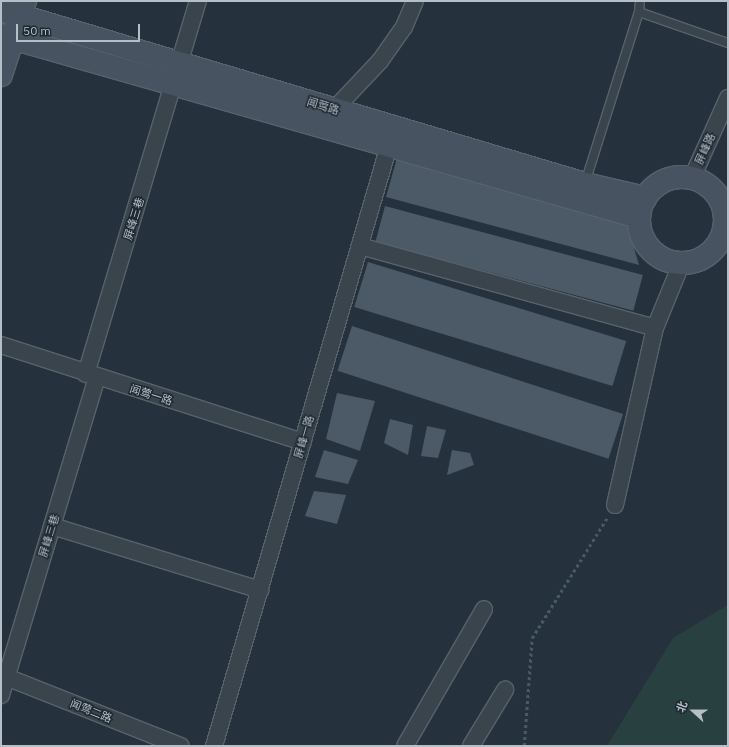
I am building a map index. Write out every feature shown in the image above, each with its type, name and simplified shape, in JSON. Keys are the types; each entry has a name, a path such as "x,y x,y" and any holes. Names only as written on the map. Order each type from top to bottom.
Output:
{"main road":[{"name":"闻莺路","path":"15,9 181,63 584,184 642,207"},
{"path":"1,75 7,36 15,9"},
{"name":"闻莺路","path":"7,36 389,148 642,207"},
{"path":"692,178 724,199 724,225 717,244 696,260 682,262 656,254 640,231 642,207 665,180 692,178"}],"street":[{"name":"屏峰三巷","path":"1,695 4,676 52,526 92,376 176,86 198,1"},
{"path":"323,128 332,108 380,61 404,27 415,1"},
{"name":"屏峰路","path":"692,178 728,98"},
{"name":"屏峰一路","path":"214,746 394,127"},
{"path":"360,246 655,328"},
{"path":"615,505 655,328 682,262"},
{"name":"闻莺一路","path":"1,345 92,376 302,442"},
{"path":"52,526 260,590"},
{"path":"405,746 484,609"},
{"name":"闻莺二路","path":"4,676 180,746"},
{"path":"471,746 505,690"}],"lane":[{"path":"584,184 639,12 640,1"},
{"path":"639,12 728,43"}],"path":[{"path":"524,746 532,638 615,505"}],"green space":[{"path":"728,605 728,746 607,746 673,638"}],"building":[{"path":"397,158 627,224 639,265 386,197"},
{"path":"385,206 643,275 633,311 375,242"},
{"path":"368,262 626,341 612,386 354,307"},
{"path":"352,326 623,414 609,459 337,371"},
{"path":"337,393 375,401 360,451 326,439"},
{"path":"390,419 413,425 408,455 384,443"},
{"path":"427,426 446,430 438,458 421,456"},
{"path":"324,450 358,460 348,484 315,477"},
{"path":"452,450 470,453 474,465 447,475"},
{"path":"314,491 346,495 337,524 305,516"}]}
